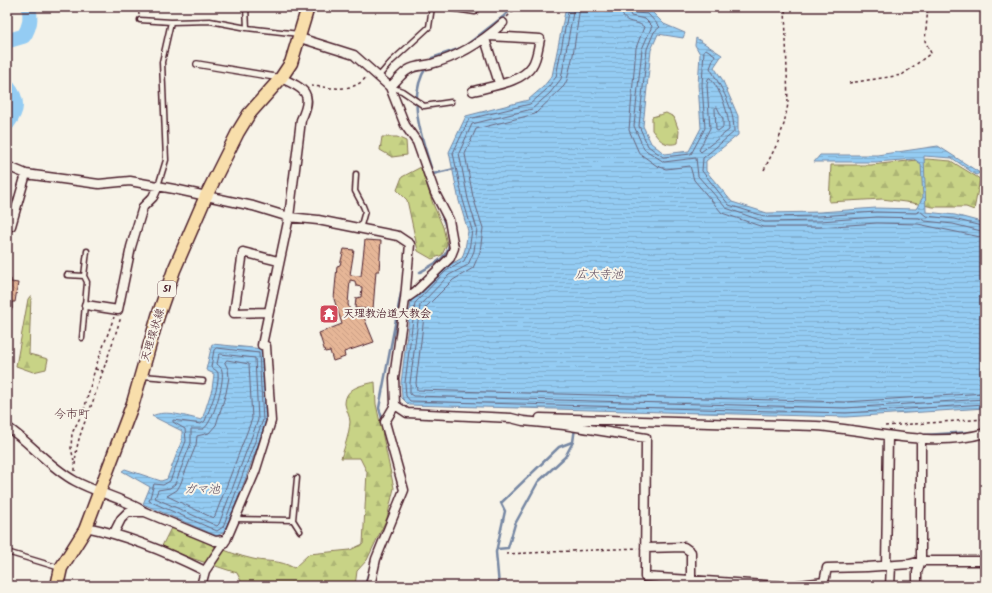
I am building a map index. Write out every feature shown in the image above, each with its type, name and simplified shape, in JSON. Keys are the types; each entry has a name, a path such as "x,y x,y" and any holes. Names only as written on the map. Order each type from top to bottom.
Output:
{"main road":[{"name":"天理環状線","path":"57,586 61,568 86,527 100,492 133,403 158,316 174,270 206,196 225,157 249,114 281,78 291,63 301,36 308,7"}],"street":[{"path":"390,87 408,70 421,64 430,64 468,49 487,37 503,23"},
{"path":"301,36 354,55 370,71 379,76 390,87 405,124 418,142 435,193 449,220 454,248 450,258 415,292 405,299"},
{"path":"472,91 510,82 524,76 532,66 540,39 487,37"},
{"path":"487,37 499,84"},
{"path":"197,64 281,78 303,88 307,95 306,110 301,120 289,217 278,261 262,345 266,346 271,421 255,472 226,540 205,572 201,586"},
{"path":"7,166 26,174 99,184 130,181 158,186 206,196 289,217 398,236 410,244 405,299 394,378 395,405 385,422 404,490 376,559 370,586"},
{"path":"11,226 26,174"},
{"path":"86,305 118,310 131,247 143,206 152,197 158,186"},
{"path":"268,312 234,312 243,252 278,261"},
{"path":"395,405 407,413 511,418 816,426 849,428 867,434 921,438 970,437 985,433"},
{"path":"511,418 523,422 564,425 646,438 645,577 779,586"},
{"path":"7,427 58,470 75,481 215,541 226,540"},
{"path":"888,436 890,586"},
{"path":"917,586 917,572 921,561 921,438"},
{"path":"114,533 121,519 128,512 145,512"},
{"path":"86,527 114,533 168,553 205,572"},
{"path":"645,548 684,547 691,552 691,580"},
{"path":"792,586 824,582 827,568 889,566 921,561 985,561"}],"lane":[{"path":"246,7 247,28"},
{"path":"379,76 391,62 429,27 432,7"},
{"path":"442,7 475,12"},
{"path":"140,20 170,22 210,21 301,36"},
{"path":"158,186 166,160 162,62 170,22"},
{"path":"390,87 413,97 424,106 451,102"},
{"path":"356,174 354,191 364,206 365,211 360,229"},
{"path":"82,338 86,305 87,282 84,276 87,251"},
{"path":"67,275 84,276"},
{"path":"141,376 203,381"},
{"path":"297,478 293,520 300,531"},
{"path":"235,518 293,520"},
{"path":"7,552 61,568"}],"path":[{"path":"503,23 517,7"},
{"path":"764,170 778,142 784,124 788,104 785,7"},
{"path":"850,83 902,75 931,53 925,41 928,7"},
{"path":"303,88 309,86 348,89 363,81 370,71"},
{"path":"75,465 71,448 72,433 84,410 95,369 115,314 118,310 124,310 88,414 78,437 75,481"},
{"path":"95,369 103,370"},
{"path":"881,426 985,418"},
{"path":"506,554 645,548"}],"green space":[{"path":"666,113 674,117 679,131 678,143 669,144 663,142 652,130 652,117"},
{"path":"382,137 397,137 406,141 407,155 392,157 380,150"},
{"path":"927,159 951,161 980,179 974,210 966,207 933,207 882,199 829,202 831,165 871,165"},
{"path":"421,167 433,204 443,227 447,244 442,255 432,259 418,251 407,200 397,190 402,177"},
{"path":"31,295 29,354 48,359 46,369 33,372 16,366 28,299"},
{"path":"375,382 376,404 394,488 387,518 367,560 357,571 355,586 241,586 242,583 237,573 185,556 162,546 172,526 232,553 253,559 283,563 294,568 309,554 350,550 363,544 367,472 360,458 341,458 348,436 350,422 345,404 346,398 351,390"}],"water":[{"name":"広大寺池","path":"566,7 617,7 650,10 664,24 685,33 683,38 658,34 651,50 643,126 651,143 665,154 689,151 701,128 698,85 700,54 695,45 696,38 722,55 714,67 722,79 738,116 738,135 706,161 706,171 732,202 767,213 820,212 876,208 916,209 923,197 921,164 914,159 876,162 814,162 820,155 877,155 938,146 980,173 976,175 952,158 924,156 926,212 955,215 985,223 985,408 846,417 409,405 402,398 401,383 411,301 444,268 462,258 468,231 459,201 449,152 466,116 528,100 543,87 552,76"},
{"name":"ガマ池","path":"212,344 264,349 267,421 226,531 217,536 143,504 150,487 122,471 125,469 161,481 167,479 182,440 182,431 152,416 170,413 202,420 212,389 214,374 206,370"}],"building":[{"path":"365,240 381,241 379,271 376,271 373,309 355,308 356,298 361,297 362,287 356,286 355,281 350,280 348,304 352,318 363,315 374,342 344,352 345,357 333,361 330,351 325,352 319,333 342,324 334,299 337,266 340,265 344,249 354,250 350,275 361,276"},
{"path":"11,279 11,282 18,283 15,302 12,302 12,309 7,310 7,280"}],"waterway":[{"path":"7,41 24,36 30,22 29,7"},
{"path":"430,62 432,58 464,47 504,16 513,7"},
{"path":"427,66 417,92 418,120 421,134 433,174 454,169"},
{"path":"7,86 14,96 16,105 11,119 7,124"},
{"path":"441,213 446,227"},
{"path":"420,272 435,264 447,252 449,241"},
{"path":"383,422 379,408 401,293"},
{"path":"497,549 508,548 515,524 538,482 565,457 573,442 575,428"},
{"path":"924,437 924,435 971,432"},
{"path":"499,586 496,552 505,511 501,503 559,447 572,442"},
{"path":"365,586 371,564"}],"place":[{"name":"天理教治道大教会","path":"329,314"}],"district":[{"name":"今市町","path":"72,414"}]}
